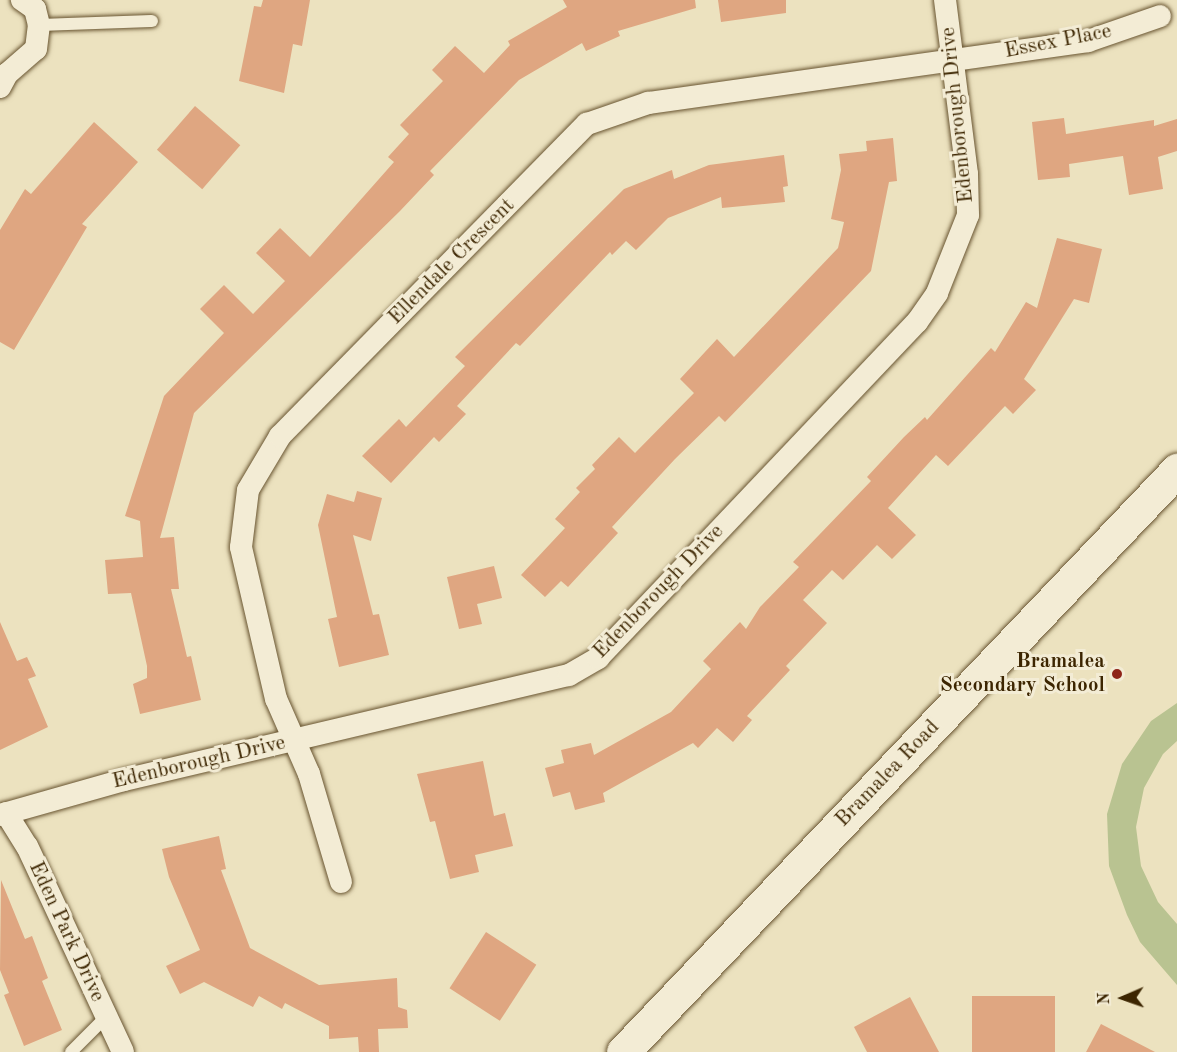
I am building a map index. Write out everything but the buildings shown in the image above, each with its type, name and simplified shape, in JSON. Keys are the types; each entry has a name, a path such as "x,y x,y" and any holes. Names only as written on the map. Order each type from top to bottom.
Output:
{"main road":[{"name":"Bramalea Road","path":"623,1052 1177,470"}],"street":[{"path":"0,87 7,74 36,49 39,25 34,9 22,0"},
{"name":"Edenborough Drive","path":"3,814 124,780 569,675 598,658 917,322 937,293 968,215 945,0"},
{"name":"Essex Place","path":"953,60 1088,40 1160,16"},
{"name":"Ellendale Crescent","path":"341,882 309,774 292,740 276,699 241,547 248,490 280,436 587,124 648,103 953,60"},
{"name":"Eden Park Drive","path":"3,814 27,846 123,1052"}],"lane":[{"path":"39,25 152,21"},
{"path":"71,1052 106,1017"}],"green space":[{"path":"1177,703 1177,741 1163,754 1144,788 1136,827 1141,866 1158,902 1177,924 1177,985 1140,942 1127,915 1109,866 1107,814 1122,764 1151,721"}],"place":[{"name":"Bramalea Secondary School","path":"1117,674"}]}
